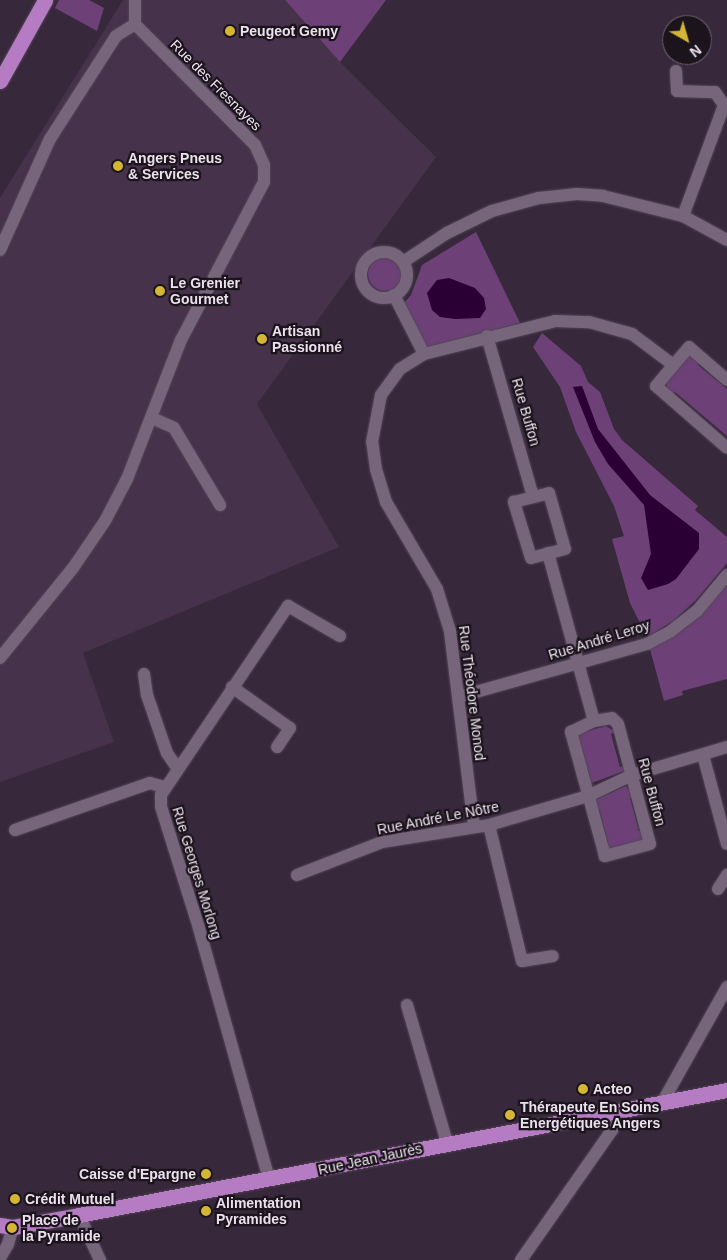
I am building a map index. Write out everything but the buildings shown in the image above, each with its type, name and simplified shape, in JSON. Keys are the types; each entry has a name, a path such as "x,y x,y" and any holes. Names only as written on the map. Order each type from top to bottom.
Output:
{"main road":[{"path":"0,81 45,0"},
{"name":"Rue Jean Jaurès","path":"7,1226 79,1215 269,1180 446,1143 727,1090"}],"street":[{"path":"0,250 50,139 116,36 135,24 135,0"},
{"name":"Rue des Fresnayes","path":"0,658 73,568 105,521 152,418 194,314 264,182 264,165 255,146 135,24"},
{"path":"676,70 677,91 715,92 725,105 683,216"},
{"path":"403,262 447,233 492,211 539,198 577,194 604,196 683,216 727,240"},
{"path":"383,252 398,257 403,262 405,284 394,295 380,297 367,291 361,270 369,257 383,252"},
{"path":"394,295 424,354"},
{"name":"Rue Théodore Monod","path":"474,827 458,698 455,657 444,610 437,589 386,502 376,469 372,442 381,395 400,369 424,354 537,323 573,319 632,334 672,364"},
{"name":"Rue Buffon","path":"487,336 533,496"},
{"path":"727,380 689,347 672,364 656,386 727,448"},
{"path":"152,418 174,428 220,505"},
{"path":"549,492 565,549 531,558 514,502 533,496 549,492"},
{"path":"548,553 594,720"},
{"name":"Rue André Leroy","path":"458,698 578,662 647,644 672,631 697,611 727,576"},
{"name":"Rue Georges Morlong","path":"269,1180 199,928 160,807 164,787 288,606 340,636"},
{"path":"144,674 147,695 166,753 177,768"},
{"path":"232,687 290,728 277,747"},
{"name":"Rue Buffon","path":"612,718 618,724 632,775 650,844 605,856 571,732 594,720 612,718"},
{"name":"Rue André Le Nôtre","path":"297,875 382,842 489,825 588,796 632,775 727,748"},
{"path":"703,754 727,844"},
{"path":"15,830 150,783 164,787"},
{"path":"489,825 522,961 553,956"},
{"path":"718,889 727,875"},
{"path":"662,1103 727,987"},
{"path":"407,1005 446,1143"},
{"path":"521,1260 612,1130 614,1112"},
{"path":"79,1215 100,1260"},
{"path":"0,1258 7,1226"}],"shaded area":[{"path":"59,0 89,0 104,8 97,31 55,8"},
{"path":"123,0 285,0 340,62 436,157 257,404 339,547 83,653 114,742 0,782 0,198"},
{"path":"285,0 386,0 340,62"},
{"path":"476,232 520,323 430,348 423,343 404,303 411,295 422,265"},
{"path":"385,257 397,262 402,274 397,286 385,291 373,286 368,274 373,262"},
{"path":"449,278 475,288 484,298 486,309 480,318 455,319 440,317 432,310 427,293 437,280"},
{"path":"542,333 581,366 588,382 600,392 614,429 622,440 698,506 695,510 727,537 727,563 696,600 673,621 647,637 630,603 612,539 624,536 614,506 576,432 560,387 533,347"},
{"path":"689,356 701,361 698,365 727,389 727,436 675,392 672,395 667,390 666,380"},
{"path":"582,386 598,429 650,495 699,533 699,549 676,579 668,584 648,590 641,578 651,554 644,505 608,464 595,442 573,387"},
{"path":"727,585 727,679 682,691 683,695 664,701 650,649 686,628"},
{"path":"606,726 616,732 611,734 620,767 625,766 624,771 589,784 590,776 577,737 580,733"},
{"path":"626,786 635,796 630,798 639,831 644,830 642,843 608,850 603,843 608,842 599,809 594,810 595,800"}],"place":[{"name":"Peugeot Gemy","path":"230,31"},
{"name":"Angers Pneus & Services","path":"118,166"},
{"name":"Le Grenier Gourmet","path":"160,291"},
{"name":"Artisan Passionné","path":"262,339"},
{"name":"Acteo","path":"583,1089"},
{"name":"Thérapeute En Soins Energétiques Angers","path":"510,1115"},
{"name":"Caisse d'Epargne","path":"206,1174"},
{"name":"Crédit Mutuel","path":"15,1199"},
{"name":"Alimentation Pyramides","path":"206,1211"},
{"name":"Place de la Pyramide","path":"12,1228"}]}
